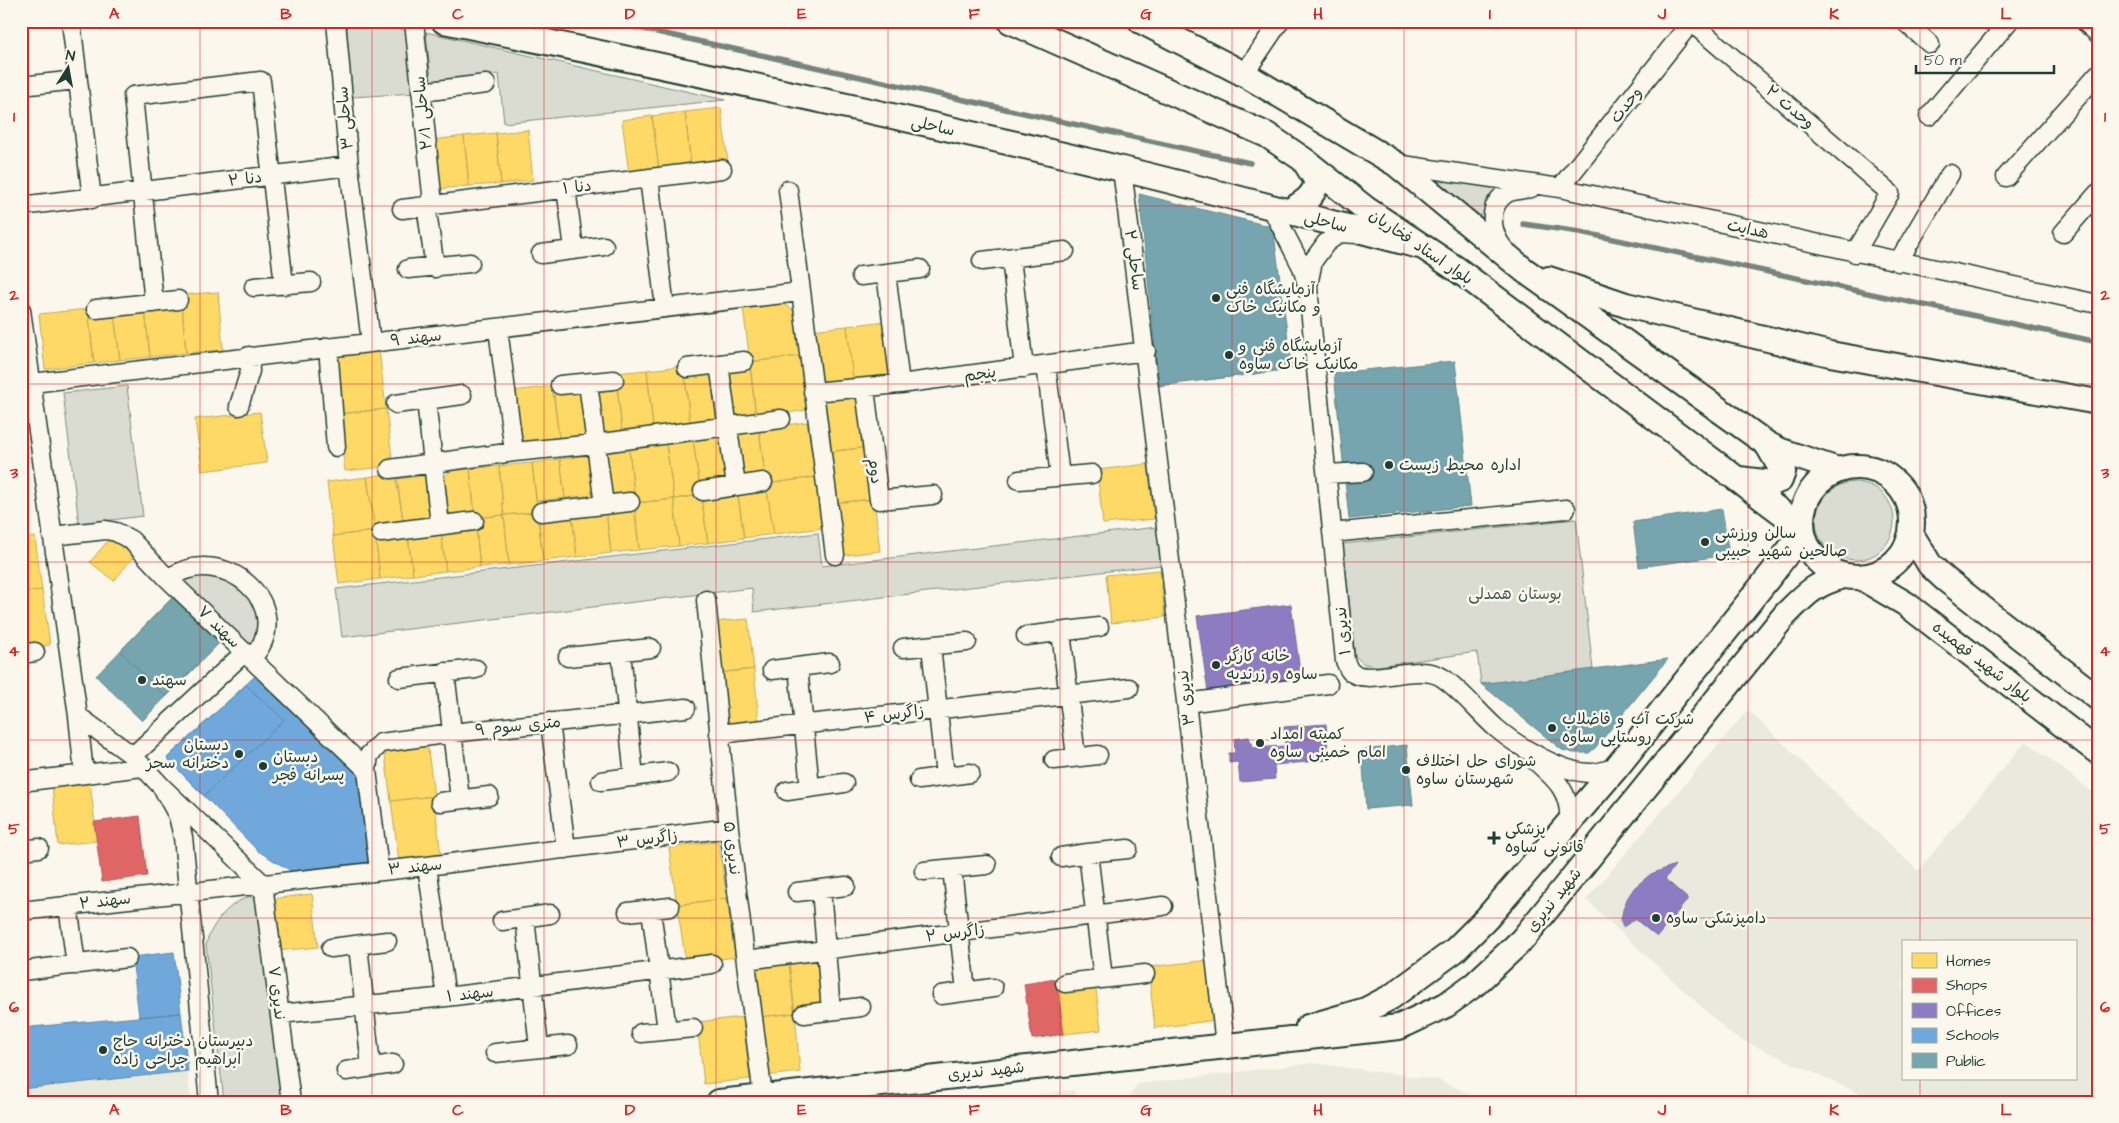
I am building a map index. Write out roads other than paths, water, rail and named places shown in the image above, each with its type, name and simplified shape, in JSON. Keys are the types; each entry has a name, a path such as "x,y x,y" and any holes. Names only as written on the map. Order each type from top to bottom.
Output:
{"street":[{"path":"71,21 92,198"},
{"name":"ساحلی ۳","path":"336,21 349,166 371,342"},
{"name":"ساحلی ۲/۱","path":"414,21 435,268"},
{"name":"ساحلی","path":"444,21 655,64 1122,169 1418,246"},
{"name":"بلوار استاد فخاریان","path":"1010,21 1267,135 1304,160 1366,209 1418,246 1458,270 1737,479 1801,530"},
{"path":"1140,21 1244,74 1396,164 1518,265 1767,444 1788,454 1838,470"},
{"path":"1244,74 1280,21"},
{"path":"1904,21 1930,44"},
{"path":"1929,116 2009,21"},
{"path":"2084,21 2098,34"},
{"name":"وحدت","path":"1552,186 1691,22"},
{"name":"وحدت ۲","path":"1691,22 1890,193 1855,253"},
{"path":"2006,177 2098,74"},
{"path":"21,86 77,80"},
{"path":"154,303 133,96 261,81 284,285"},
{"path":"421,92 486,84"},
{"path":"1304,160 1317,181 1315,192 1305,202 1279,209 1302,267 1308,288"},
{"name":"هدایت","path":"1396,164 1552,186 2098,304"},
{"name":"دنا ۲","path":"21,206 349,166"},
{"name":"دنا ۱","path":"402,209 722,169"},
{"name":"ساحلی ۲","path":"1122,169 1146,351"},
{"path":"1898,262 1950,174"},
{"path":"649,178 664,308"},
{"path":"1552,186 1508,193 1495,204 1492,225 1498,242 1518,265 1626,305 1830,354 2098,402"},
{"path":"566,188 574,249"},
{"path":"788,190 835,555"},
{"path":"2063,234 2098,193"},
{"path":"1308,288 1313,261 1326,243 1340,233 1375,234"},
{"path":"541,254 604,246"},
{"path":"982,261 1065,251"},
{"path":"1011,258 1024,368"},
{"path":"408,269 435,268 470,263"},
{"path":"861,276 920,269"},
{"path":"886,273 900,384"},
{"path":"254,287 311,282"},
{"name":"ندیری ۱","path":"1308,288 1332,533 1346,661 1349,671 1356,675 1371,676 1423,671 1438,674 1451,684 1495,727 1520,747 1555,764 1580,772 1591,773 1617,767"},
{"name":"سهند ۹","path":"32,383 800,292"},
{"path":"96,309 178,300"},
{"path":"21,310 78,716 84,774"},
{"path":"498,329 514,452"},
{"path":"328,347 336,448"},
{"name":"پنجم","path":"813,392 864,389 1146,351"},
{"name":"ندیری ۳","path":"1146,351 1225,1045"},
{"path":"239,406 250,371 249,356"},
{"path":"687,368 744,361"},
{"path":"719,364 736,486"},
{"path":"1046,365 1060,476"},
{"path":"560,385 614,380"},
{"path":"588,383 604,505"},
{"name":"دوم","path":"864,389 879,500 933,494"},
{"path":"396,404 462,395"},
{"path":"426,400 440,525"},
{"path":"390,469 781,419"},
{"path":"1737,479 1772,483 1780,480 1783,472 1767,444"},
{"path":"1853,467 1881,472 1894,481 1910,505 1911,534 1905,550 1894,564 1879,574 1853,577 1829,571 1816,561 1807,548 1801,530 1802,509 1810,492 1822,478 1838,470 1853,467"},
{"path":"1327,474 1363,472"},
{"path":"1019,480 1092,474"},
{"path":"703,491 763,482"},
{"path":"541,512 630,502"},
{"path":"1332,533 1566,509"},
{"path":"381,532 474,521"},
{"name":"سهند ۷","path":"52,536 106,530 116,532 131,540 168,579 367,770"},
{"name":"شهید ندیری","path":"1253,1043 1366,1010 1391,997 1454,951 1487,918 1617,767 1764,584 1801,530"},
{"path":"1911,534 1930,565 1945,579 2098,698"},
{"path":"21,782 84,774 138,762 248,656 260,650 265,636 266,620 263,604 250,586 240,577 220,568 198,567 187,569 168,579"},
{"name":"شهید ندیری","path":"719,1102 763,1097 819,1096 1225,1045 1357,1033 1398,1027 1446,1005 1475,984 1522,940 1785,615 1803,596 1823,582 1853,577"},
{"name":"بلوار شهید فهمیده","path":"1853,577 1906,604 2098,752"},
{"name":"ندیری ۵","path":"706,600 729,828 763,1097"},
{"path":"1026,636 1099,627"},
{"path":"1061,632 1076,757"},
{"path":"903,648 967,642"},
{"path":"932,646 945,776"},
{"path":"568,657 651,648"},
{"path":"621,652 634,777"},
{"path":"772,670 830,663"},
{"path":"798,667 810,788"},
{"path":"399,678 476,669"},
{"path":"445,672 460,799"},
{"path":"1187,702 1328,684"},
{"name":"زاگرس ۴","path":"719,734 1129,688"},
{"name":"۹ متری سوم","path":"367,770 369,755 381,743 452,733 686,708"},
{"path":"78,716 138,762 264,884"},
{"path":"550,722 566,849"},
{"path":"1520,747 1550,774 1565,794 1569,803 1569,824"},
{"path":"1054,760 1098,754"},
{"path":"367,770 379,870"},
{"path":"601,781 668,772"},
{"path":"919,780 970,773"},
{"path":"787,791 844,783"},
{"path":"162,787 178,816 183,837 210,1102"},
{"path":"440,802 489,796"},
{"name":"زاگرس ۳","path":"566,849 729,828"},
{"path":"21,850 39,848"},
{"name":"سهند ۳","path":"189,893 566,849"},
{"path":"1061,857 1128,849"},
{"path":"1088,854 1103,978"},
{"path":"924,871 987,865"},
{"path":"427,866 446,997"},
{"path":"952,869 966,991"},
{"name":"ندیری ۷","path":"264,884 291,1102"},
{"path":"797,892 846,886"},
{"path":"821,889 831,1011"},
{"name":"سهند ۲","path":"21,911 189,893"},
{"path":"68,905 76,965"},
{"name":"زاگرس ۲","path":"746,960 1163,906"},
{"path":"628,912 670,907"},
{"path":"651,910 666,1030"},
{"path":"502,921 550,914"},
{"path":"525,918 539,1048"},
{"path":"331,948 387,941"},
{"path":"358,945 372,1067"},
{"path":"22,971 127,958"},
{"name":"سهند ۱","path":"280,1014 446,997 712,964"},
{"path":"1065,983 1145,974"},
{"path":"941,995 993,988"},
{"path":"804,1014 861,1008"},
{"path":"640,1033 693,1028"},
{"path":"495,1053 568,1045"},
{"path":"346,1071 393,1064"}],"waterway":[{"path":"607,21 1250,163"},
{"path":"1523,224 1580,232 2098,342"}],"place":[{"name":"آزمایشگاه فنی و مکانیک خاک","path":"1216,298"},
{"name":"آزمایشگاه فنی و مکانیک خاک ساوه","path":"1229,355"},
{"name":"اداره محیط زیست","path":"1389,465"},
{"name":"سالن ورزشی صالحین شهید حبیبی","path":"1705,542"},
{"name":"خانه کارگر ساوه و زرندیه","path":"1216,665"},
{"name":"سهند","path":"142,680"},
{"name":"شرکت آب و فاضلاب روستایی ساوه","path":"1552,728"},
{"name":"کمیته امداد امام خمینی ساوه","path":"1260,743"},
{"name":"دبستان دخترانه سحر","path":"239,754"},
{"name":"دبستان پسرانه فجر","path":"263,766"},
{"name":"شورای حل اختلاف شهرستان ساوه","path":"1406,770"},
{"name":"پزشکی قانونی ساوه","path":"1494,838"},
{"name":"دامپزشکی ساوه","path":"1656,918"},
{"name":"دبیرستان دخترانه حاج ابراهیم جراحی زاده","path":"103,1050"}],"park label":[{"name":"بوستان همدلی","path":"1515,594"}]}
